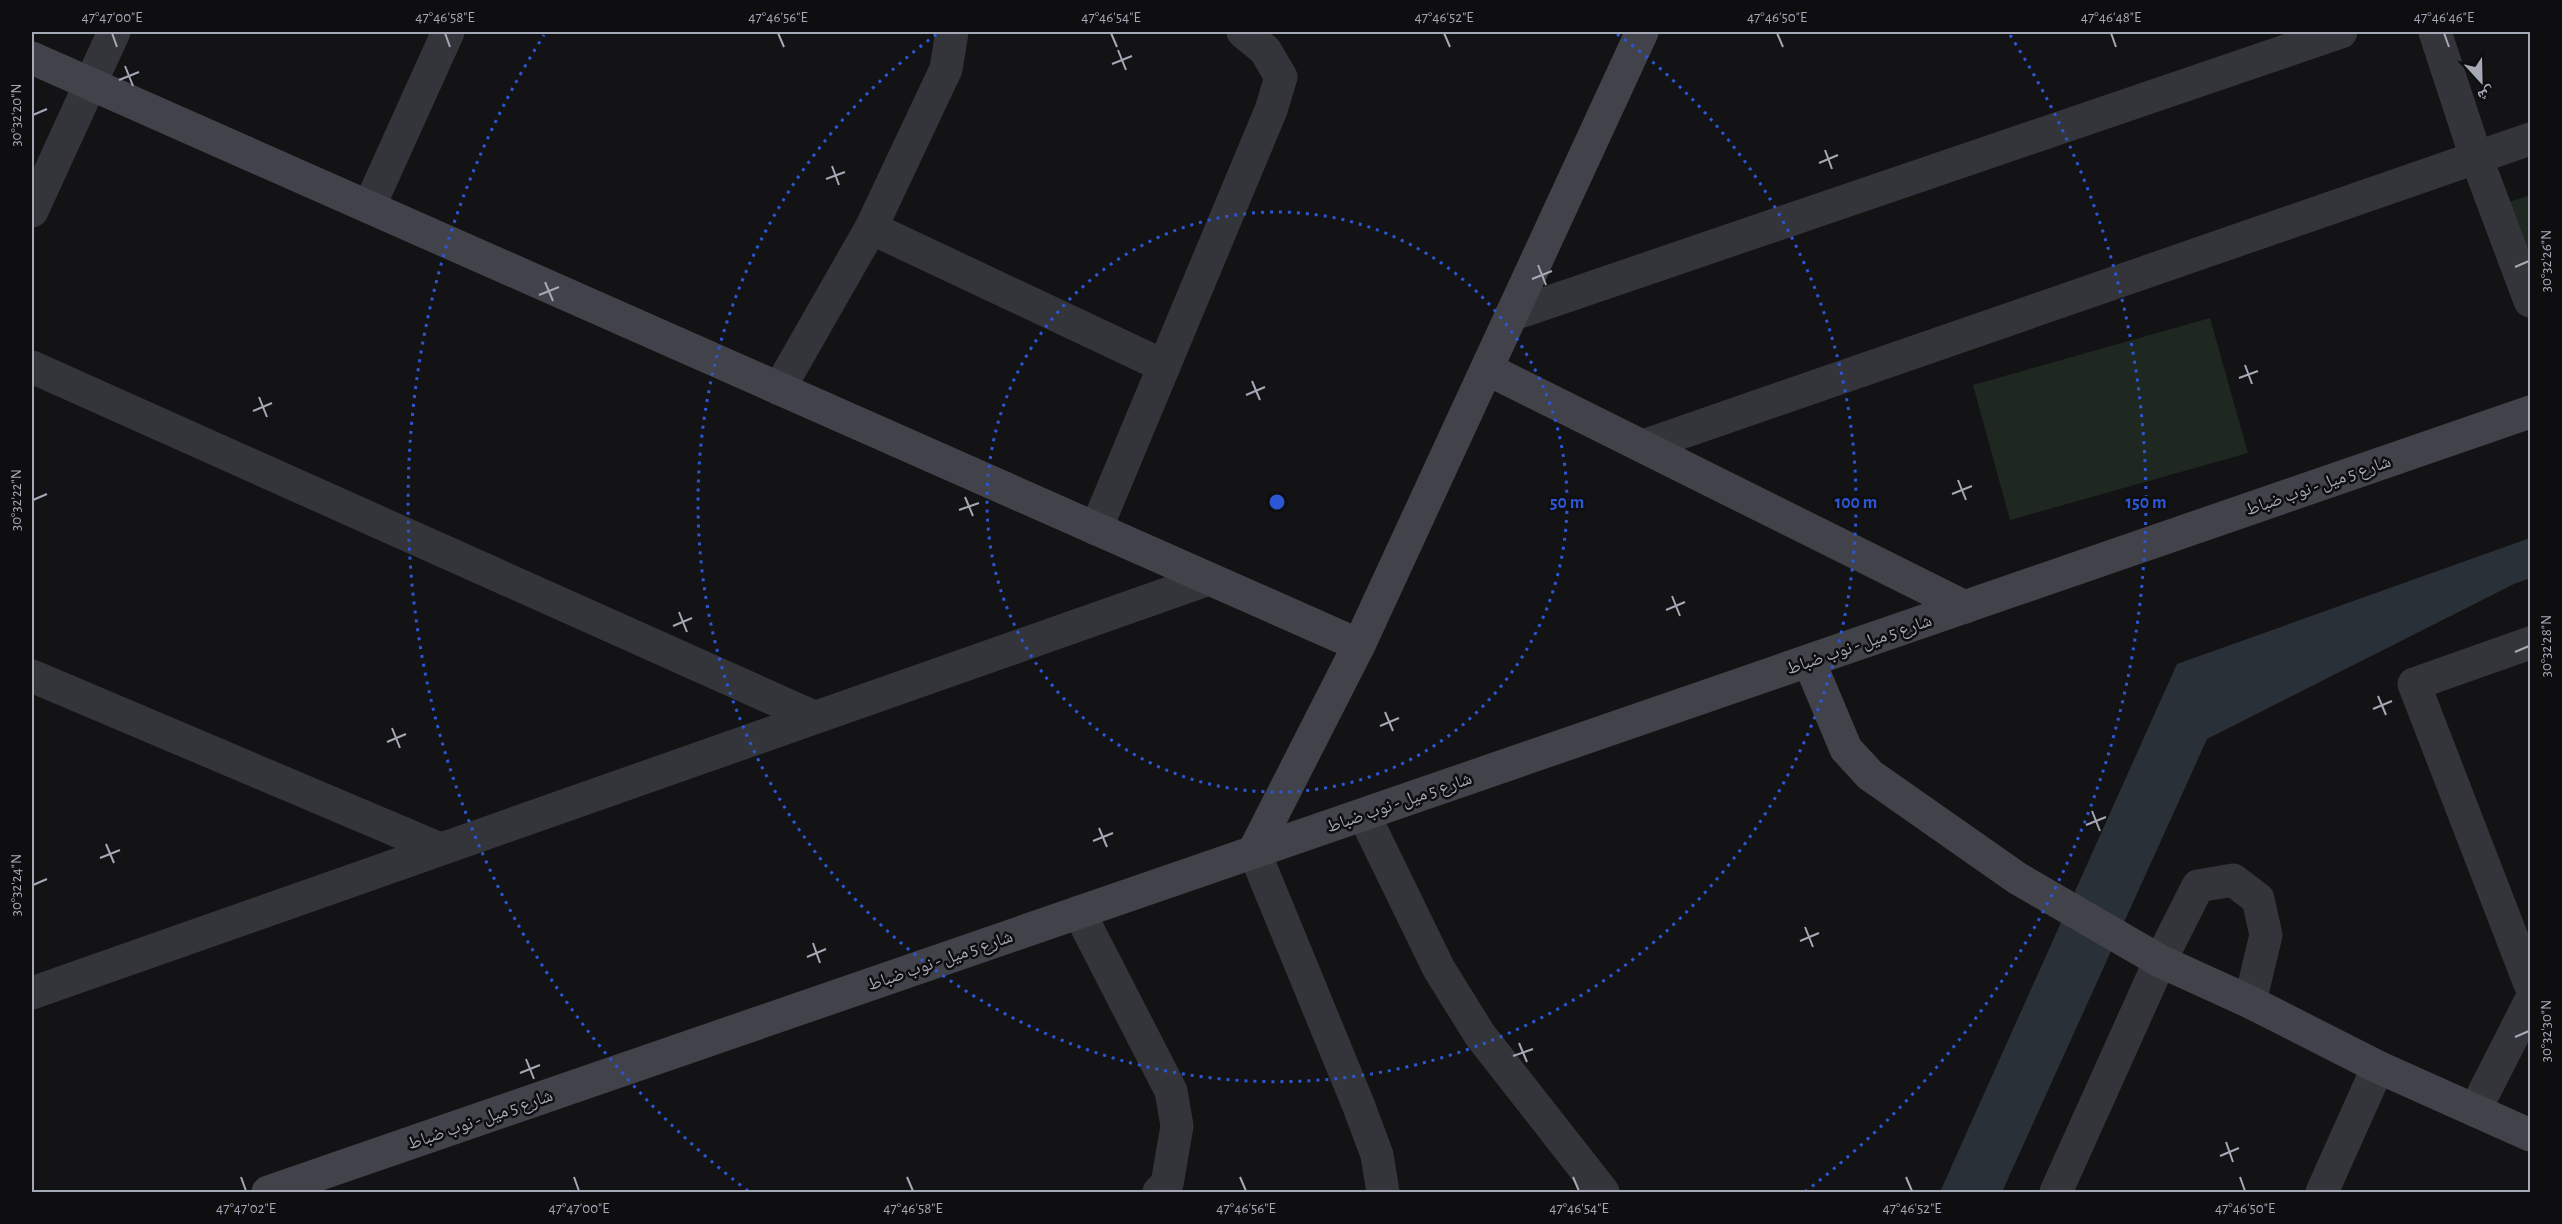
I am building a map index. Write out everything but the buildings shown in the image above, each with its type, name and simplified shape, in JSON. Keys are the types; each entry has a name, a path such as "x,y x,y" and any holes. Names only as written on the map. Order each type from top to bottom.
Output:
{"street":[{"path":"32,211 114,32"},
{"path":"369,207 448,32"},
{"path":"779,389 871,228 946,69 952,32"},
{"path":"1096,529 1272,110 1281,77 1265,50 1243,32"},
{"path":"1383,1192 1377,1155 1358,1104 1254,852 1359,645 1642,32"},
{"path":"1512,315 2341,32"},
{"path":"2435,32 2476,157 2530,301"},
{"path":"32,58 1359,645"},
{"path":"1643,446 2530,139"},
{"path":"871,228 1164,366"},
{"path":"32,367 814,717"},
{"path":"1487,369 1965,607"},
{"name":"شارع 5 ميل - نوب ضباط","path":"268,1192 2530,412"},
{"path":"36,987 440,849 1209,579"},
{"path":"2530,643 2414,684 2518,918 2530,984"},
{"path":"1809,661 1846,749 1870,775 2017,878 2160,961 2250,1002 2378,1066 2530,1135"},
{"path":"32,676 440,849"},
{"path":"1364,815 1438,969 1480,1035 1604,1192"},
{"path":"2056,1192 2160,961 2198,886 2233,880 2258,899 2266,935 2250,1002"},
{"path":"1079,912 1171,1092 1177,1126 1167,1184 1159,1192"},
{"path":"2475,1110 2530,1002"},
{"path":"2322,1192 2378,1066"}],"shaded area":[{"path":"2530,195 2530,263 2509,202"},
{"path":"2210,318 2248,453 2010,520 1973,385"},
{"path":"2530,538 2530,578 2207,739 2002,1192 1940,1192 2177,664"}]}
